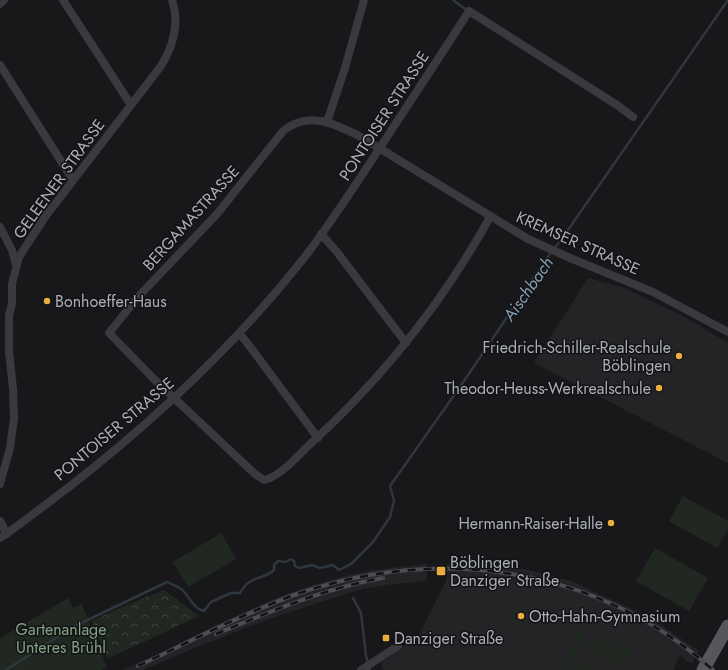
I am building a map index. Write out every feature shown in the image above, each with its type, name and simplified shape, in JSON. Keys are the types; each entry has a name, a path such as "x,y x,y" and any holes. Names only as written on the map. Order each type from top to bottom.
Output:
{"main road":[{"path":"703,670 728,626"}],"street":[{"path":"63,0 131,105"},
{"name":"GELEENER STRASSE","path":"0,484 10,448 14,418 9,351 12,284 16,265 19,257 44,217 156,72 171,46 175,24 174,6 172,0"},
{"path":"328,122 364,0"},
{"name":"PONTOISER STRASSE","path":"0,538 98,464 174,398 239,333 304,258 347,198 468,11 633,117"},
{"path":"0,65 73,180"},
{"name":"BERGAMASTRASSE","path":"174,398 109,332 138,297 217,214 283,131 296,123 306,121 328,122 361,137 380,148"},
{"name":"KREMSER STRASSE","path":"380,148 528,239 547,249 653,292 728,332"},
{"path":"174,398 255,474 264,480 273,477 318,438 376,378 406,343 435,305 490,217"},
{"path":"0,227 12,250 16,265"},
{"path":"321,234 337,252 406,343"},
{"path":"239,333 279,384 318,438"},
{"path":"0,521 7,534"},
{"path":"364,668 398,646"}],"shaded area":[{"path":"588,278 624,288 681,315 728,343 728,463 534,363"},
{"name":"Otto-Hahn-Gymnasium","path":"465,562 501,565 571,581 657,622 699,651 691,664 679,655 674,670 383,670 381,663 419,635 447,579 447,564 460,564"},
{"path":"427,564 427,579 423,581 362,589 269,619 143,670 123,670 161,653 216,625 279,597 316,584 373,570"}],"green space":[{"path":"683,496 728,521 728,529 717,548 669,521"},
{"path":"221,533 236,559 188,587 173,562"},
{"path":"655,548 708,578 689,611 636,581"},
{"path":"164,590 199,616 107,659 92,621"},
{"name":"Gartenanlage Unteres Brühl","path":"68,598 73,608 82,604 107,667 101,670 0,670 0,638"},
{"path":"576,630 584,633 571,670 563,670"},
{"path":"591,637 632,650 627,665 586,652"},
{"path":"575,663 598,670 573,670"}],"waterway":[{"name":"Aischbach","path":"453,0 465,9"},
{"name":"Aischbach","path":"6,670 73,627 167,582 181,589 197,608 204,611 211,602 231,593 240,593 248,583 254,579 265,576 274,570 274,565 278,561 285,562 291,559 294,561 295,566 299,568 312,565 320,568 333,565 339,570 351,564 373,542 390,517 394,501 390,486 462,384 547,258 728,0"},
{"name":"Aischbach","path":"353,598 361,613 366,656 370,670"}],"railway":[{"path":"138,666 234,620 294,595 349,579 404,571 459,569 514,574 567,587 619,607 667,635 713,670"},
{"path":"216,634 277,609 319,594 361,582 383,578"}],"place":[{"name":"Bonhoeffer-Haus","path":"47,301"},
{"name":"Friedrich-Schiller-Realschule Böblingen","path":"679,356"},
{"name":"Theodor-Heuss-Werkrealschule","path":"659,388"},
{"name":"Hermann-Raiser-Halle","path":"611,523"},
{"name":"Böblingen Danziger Straße","path":"441,571"},
{"name":"Otto-Hahn-Gymnasium","path":"521,616"},
{"name":"Danziger Straße","path":"386,638"}]}
